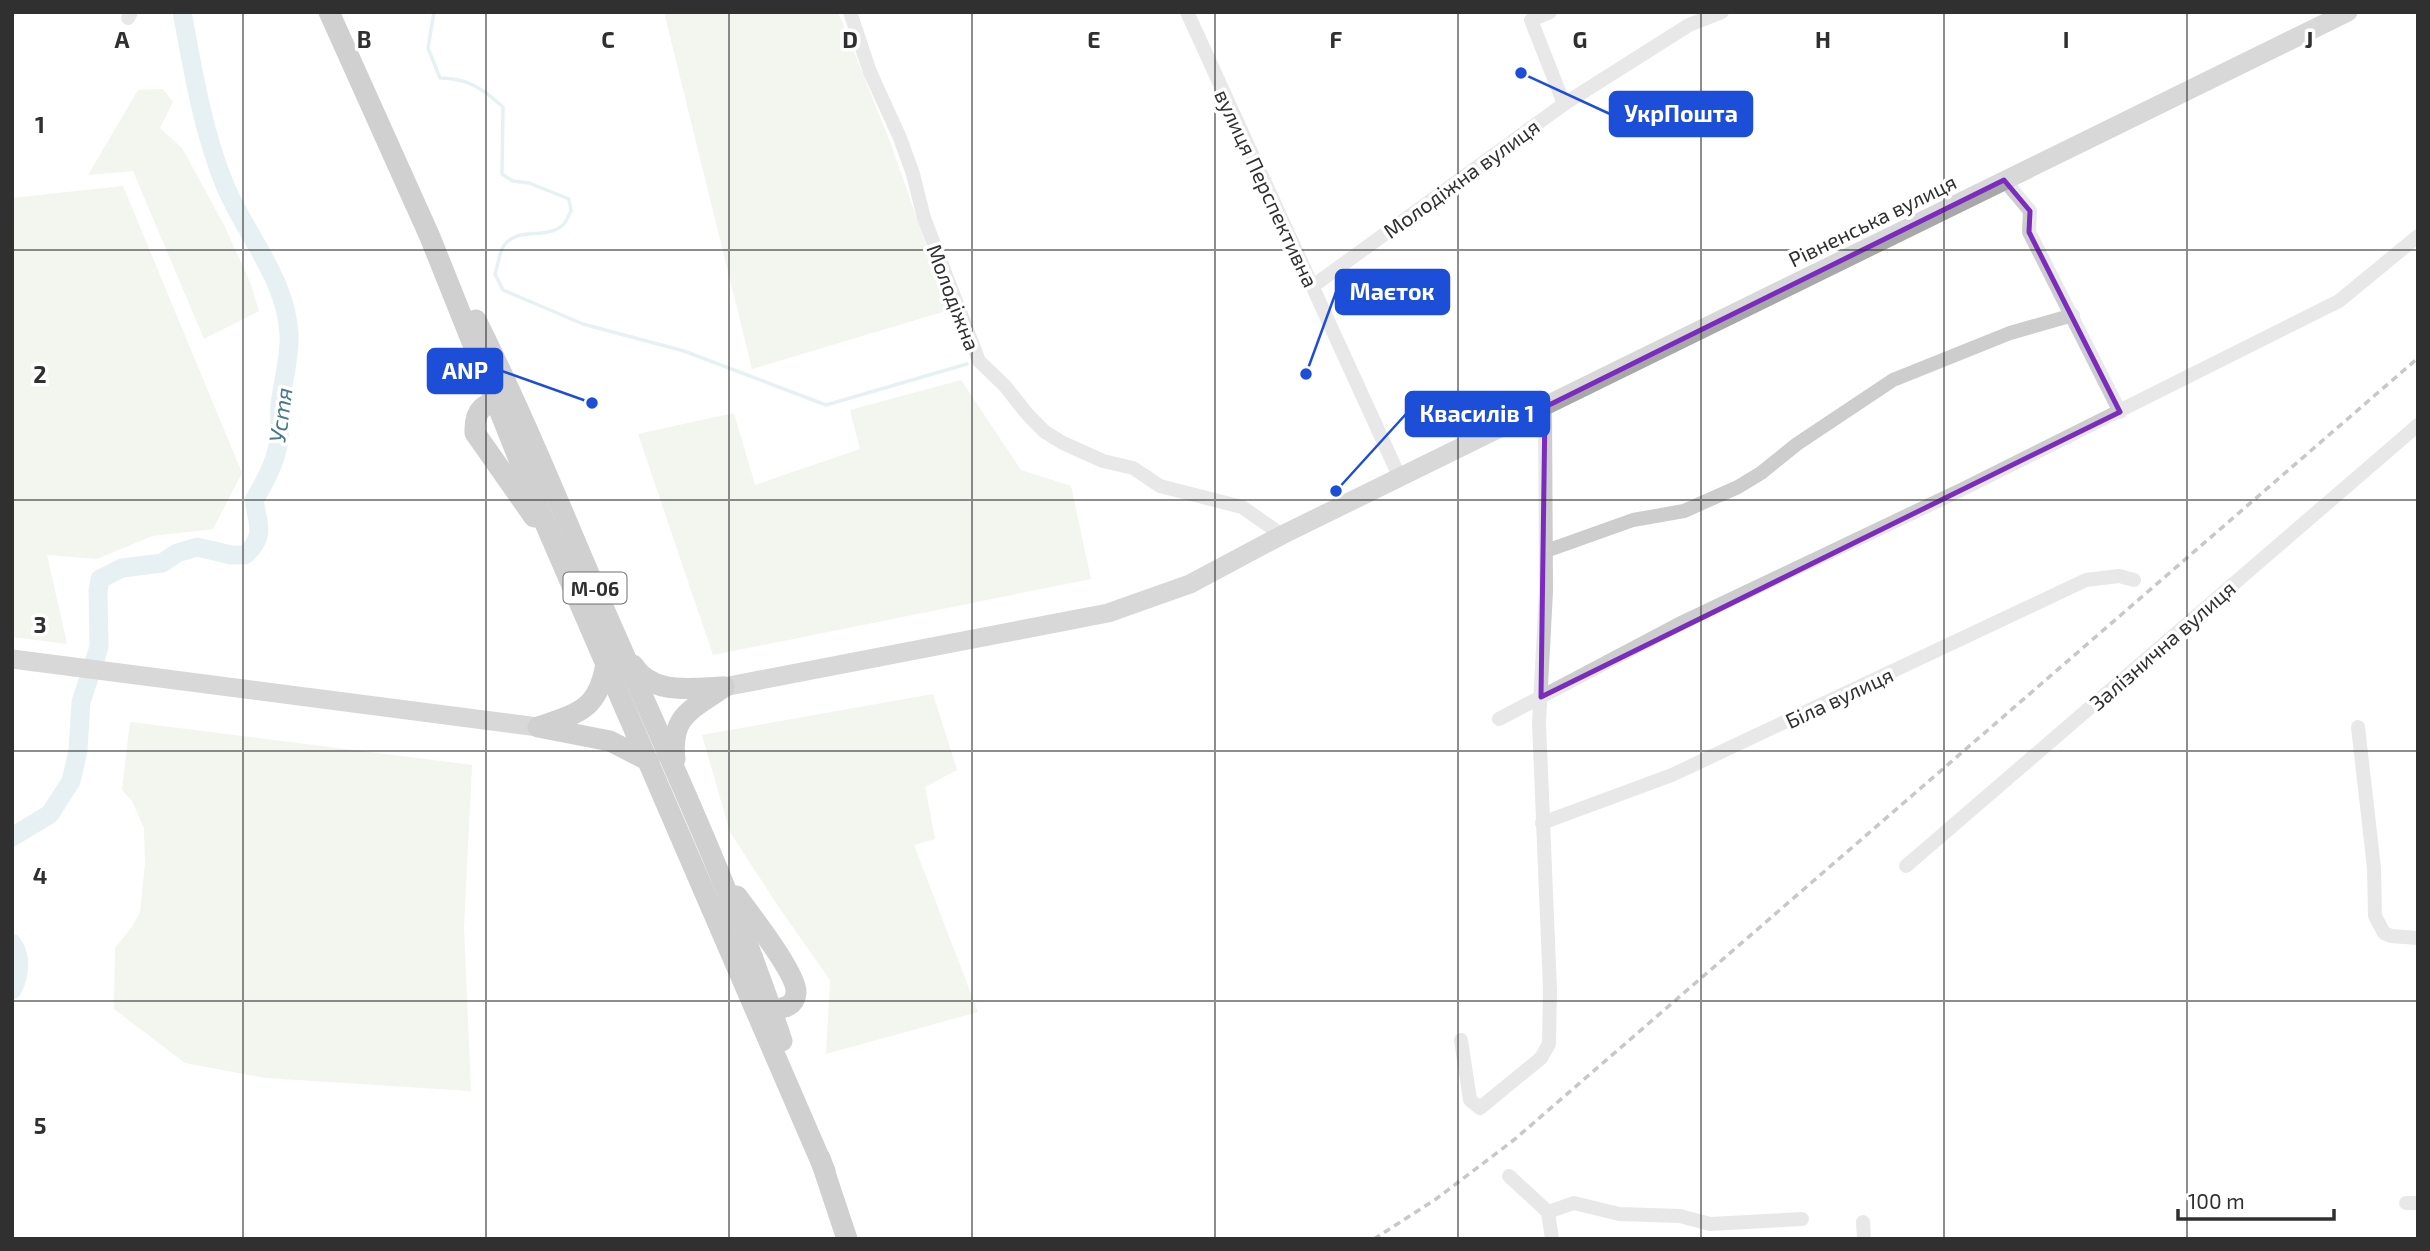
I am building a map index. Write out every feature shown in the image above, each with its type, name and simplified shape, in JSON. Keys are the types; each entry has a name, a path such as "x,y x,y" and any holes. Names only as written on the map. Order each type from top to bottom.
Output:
{"highway":[{"name":"М-06","path":"329,12 430,237 472,313 506,402 554,544 825,1171"},
{"name":"М-06","path":"506,402 618,640 720,872 772,1010 847,1239"},
{"path":"506,402 482,408 474,423 477,438 554,544"},
{"path":"618,640 640,675 649,683 687,689 724,687"},
{"path":"538,727 564,719 588,707 600,688 606,663"},
{"path":"676,772 673,741 676,727 688,712 724,687"},
{"path":"538,727 610,741 649,761"},
{"path":"720,872 788,968 796,993 789,1006 772,1010 747,990"}],"main road":[{"name":"Рівненська вулиця","path":"724,687 1108,613 1190,584 1282,536 2348,12"},
{"path":"12,659 538,727"}],"street":[{"name":"Молодіжна","path":"850,12 870,72 900,138 913,174 924,218 979,361 1037,423 1063,443 1103,461 1133,468 1160,486 1242,507 1282,536"},
{"name":"вулиця Перспективна","path":"1187,12 1313,286 1409,474"},
{"path":"1550,12 1531,20 1564,104"},
{"name":"Молодіжна вулиця","path":"1313,286 1686,19 1722,12"},
{"path":"2004,180 2030,211 2029,232 2120,412"},
{"path":"1499,719 1683,621 1963,489 2339,301 2418,236"},
{"path":"1546,551 1633,520 1684,511 1738,487 1893,380 2010,333 2073,315"},
{"path":"1461,1040 1470,1100 1480,1108 1541,1058 1549,1044 1550,990 1542,823 1541,697 1546,551 1545,407"},
{"name":"Залізнична вулиця","path":"1906,866 2418,425"},
{"name":"Біла вулиця","path":"1542,823 1672,775 2086,580 2119,576 2134,580"},
{"path":"2358,727 2374,868 2375,916 2384,933 2418,938"},
{"path":"1509,1176 1548,1212 1552,1239"},
{"path":"1548,1212 1574,1203 1619,1214 1680,1216 1710,1224 1802,1219"},
{"path":"1863,1222 1864,1239"}],"highlighted area":[{"path":"2004,180 2030,211 2029,232 2120,412 1541,697 1545,407"}],"shaded area":[{"path":"664,12 838,12 889,139 949,310 752,369"},
{"path":"163,89 173,102 160,128 182,148 224,225 250,282 259,311 204,339 133,171 88,175 138,90"},
{"path":"123,186 242,473 213,529 152,536 97,559 47,555 67,644 12,637 12,198"},
{"path":"961,380 1021,470 1071,486 1091,579 713,655 638,434 734,413 755,485 860,449 850,410"},
{"path":"933,694 957,770 925,787 935,839 914,845 978,1012 826,1054 830,980 730,832 702,735"},
{"path":"130,722 472,765 464,928 471,1091 266,1078 185,1063 114,1009 115,948 140,912 145,864 144,828 132,801 122,790"}],"waterway":[{"name":"Устя","path":"12,837 50,814 71,781 78,751 81,702 99,647 100,579 122,568 162,563 177,553 197,547 231,555 245,555 256,542 259,530 254,500 268,474 278,446 280,404 289,343 286,314 273,275 232,202 216,162 199,99 182,12"},
{"path":"434,12 428,48 440,78 459,80 475,86 503,107 502,174 513,181 529,183 569,199 571,211 563,225 556,230 516,237 503,247 495,274 503,290 583,324 684,351 826,405 967,364"},
{"name":"Устя","path":"12,943 19,966 12,990"}],"railway":[{"path":"1374,1239 1436,1199 1515,1139 2418,358"}],"place":[{"name":"УкрПошта","path":"1521,73"},
{"name":"Маєток","path":"1306,374"},
{"name":"ANP","path":"592,403"},
{"name":"Квасилів 1","path":"1336,491"}]}
